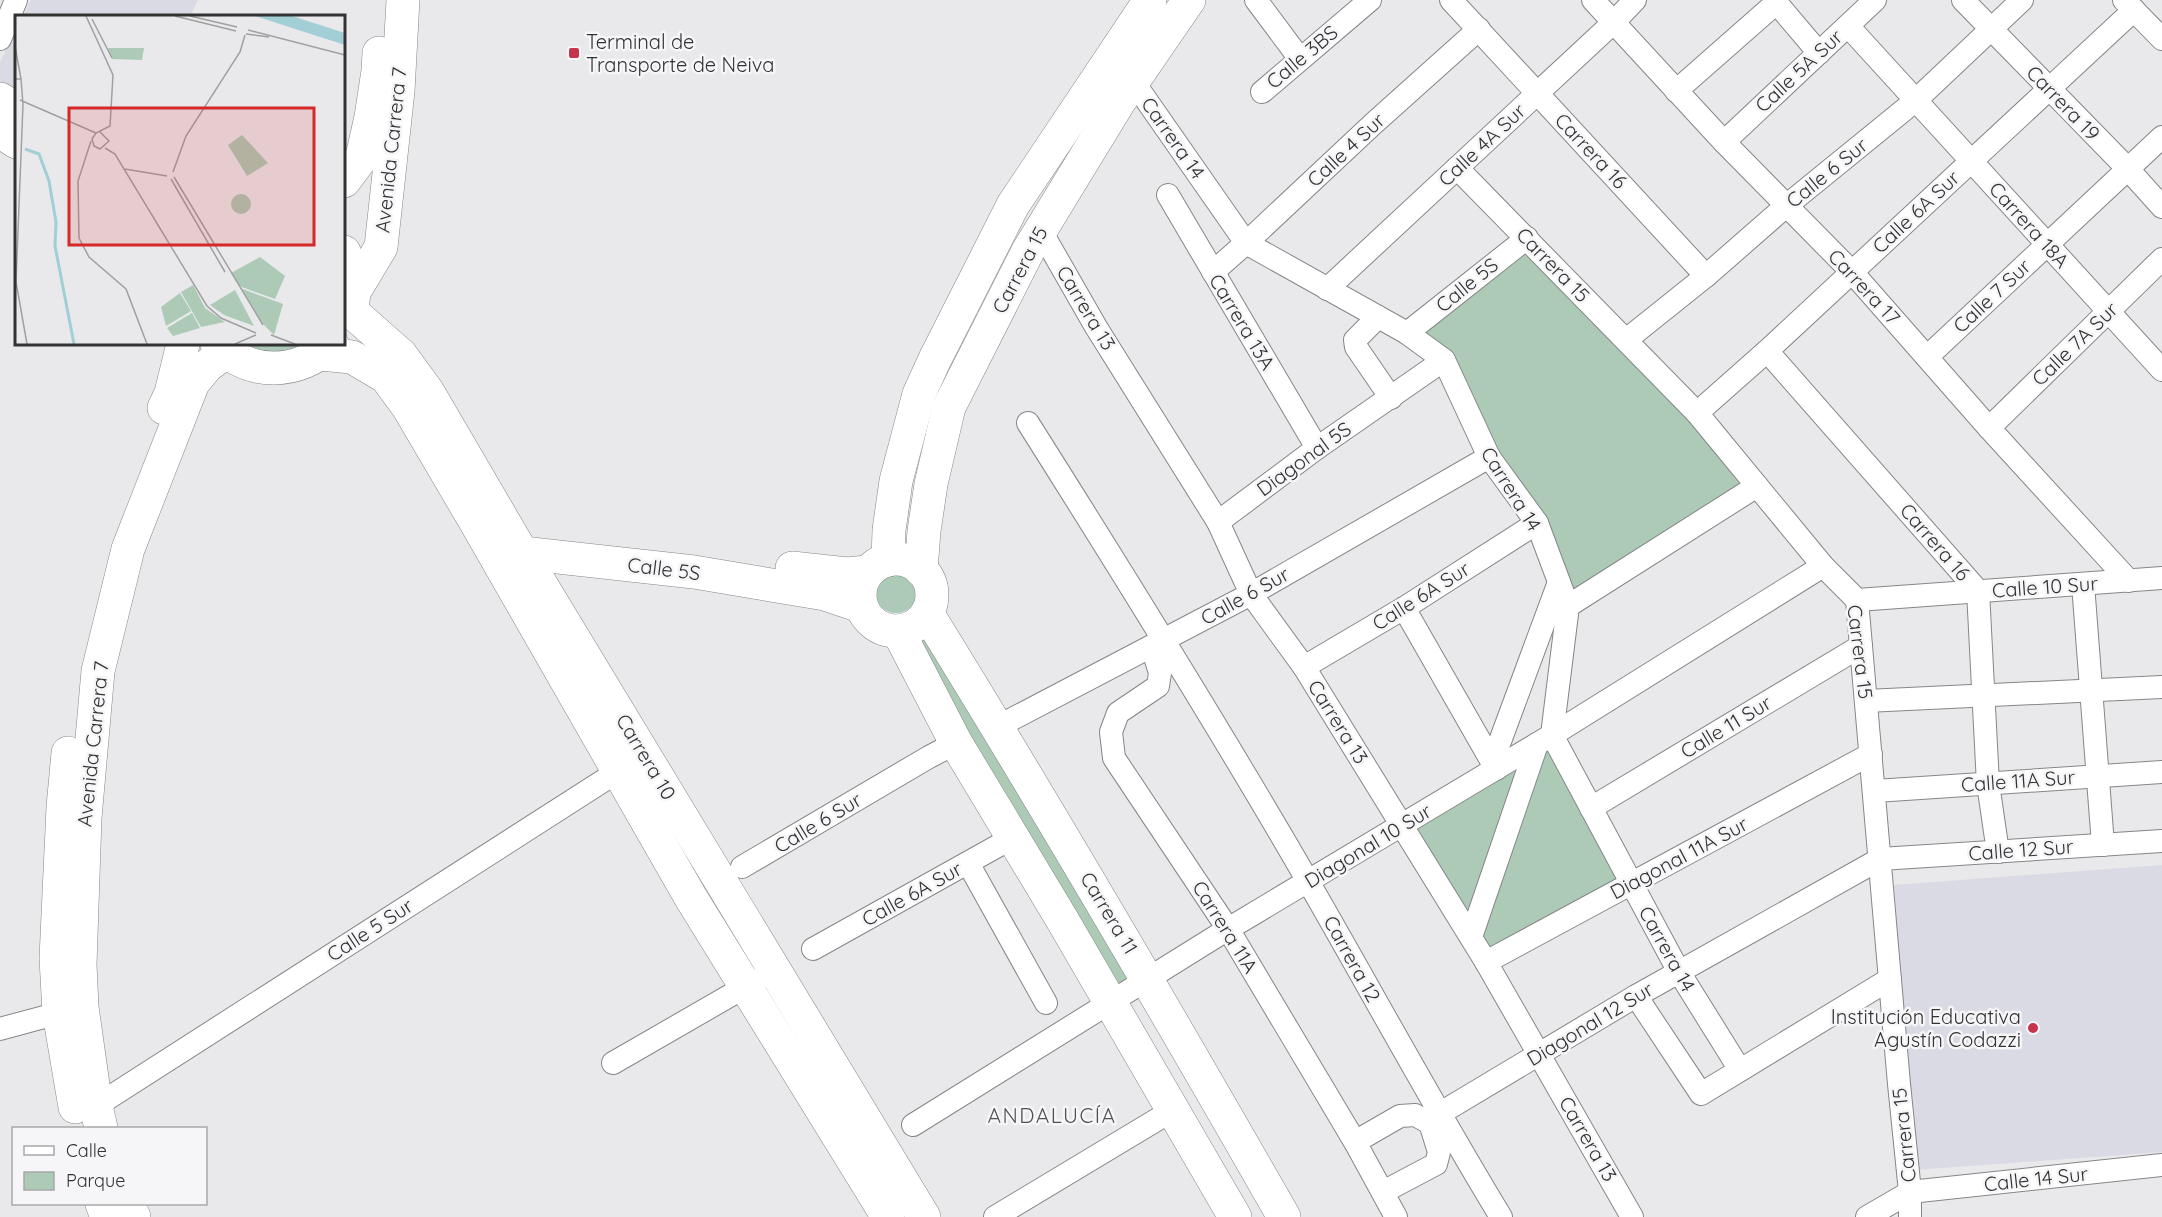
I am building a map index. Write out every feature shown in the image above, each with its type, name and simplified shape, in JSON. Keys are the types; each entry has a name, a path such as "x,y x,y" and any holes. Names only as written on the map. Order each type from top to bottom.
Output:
{"main road":[{"name":"Avenida Carrera 7","path":"345,180 362,157 371,117 378,71 380,0"},
{"name":"Avenida Carrera 7","path":"350,309 381,247 398,91 403,0"},
{"name":"Carrera 15","path":"878,566 889,530 896,481 919,394 935,359 1013,205 1150,0"},
{"name":"Carrera 15","path":"921,570 931,484 950,407 1028,251 1119,102 1189,0"},
{"path":"0,99 15,108"},
{"path":"0,131 15,141"},
{"path":"345,254 351,267 350,309"},
{"name":"Carrera 10","path":"350,309 400,355 428,392 467,457 487,518"},
{"name":"Avenida Carrera 7","path":"88,1119 59,1013 56,958 63,807 79,651 111,531 171,393 183,345"},
{"name":"Avenida Carrera 7","path":"88,1119 80,964 85,818 98,671 128,549 193,383 221,348"},
{"path":"221,348 248,364 273,369 297,365 326,349"},
{"name":"Carrera 10","path":"326,349 352,357 386,377 487,518 631,762 774,970 924,1217"},
{"name":"Calle 5S","path":"487,518 542,539 712,553 813,572 847,574 878,566"},
{"name":"Calle 5S","path":"487,518 491,538 503,546 522,553 702,574 825,594 861,606"},
{"name":"Carrera 10","path":"522,553 631,762 691,898 888,1217"},
{"path":"900,559 912,562 921,570 932,590 927,613 920,622 898,631 886,630 875,625 866,616 861,606 859,592 861,582 878,566 900,559"},
{"name":"Carrera 11","path":"927,613 1149,980 1284,1217"},
{"path":"898,631 956,743 1235,1217"}],"street":[{"path":"0,39 16,0"},
{"path":"1256,0 1300,59"},
{"name":"Calle 3BS","path":"1262,92 1370,0"},
{"name":"Carrera 17","path":"1593,0 1724,142 1852,272 1989,428 2129,581"},
{"name":"Calle 4A Sur","path":"1327,289 1635,0"},
{"name":"Calle 5A Sur","path":"1724,142 1875,0"},
{"name":"Carrera 19","path":"1963,0 2162,207"},
{"name":"Calle 6 Sur","path":"1626,340 1915,101 2022,0"},
{"path":"1676,91 1775,1 1819,53"},
{"name":"Carrera 16","path":"1456,2 1537,94 1706,276"},
{"path":"2129,5 2162,39"},
{"name":"Calle 6A Sur","path":"1696,413 1767,351 2049,88 2129,5"},
{"name":"Carrera 18A","path":"1848,26 2162,370"},
{"name":"Calle 4 Sur","path":"1213,272 1479,29"},
{"name":"Carrera 14","path":"1133,81 1246,243 1407,333 1444,360 1489,457 1537,524 1568,606 1544,740 1591,808 1679,972 1740,1070"},
{"name":"Calle 7 Sur","path":"1927,357 2162,137"},
{"name":"Carrera 15","path":"1457,168 1696,413 1823,566 1857,600 1910,1192 1910,1217"},
{"name":"Carrera 13A","path":"1168,195 1317,448"},
{"name":"Carrera 13","path":"1041,231 1096,327 1218,522 1251,594 1304,667 1403,825 1540,1054 1632,1217"},
{"name":"Calle 5S","path":"1407,333 1527,238"},
{"name":"Calle 7A Sur","path":"1989,428 2162,259"},
{"path":"1378,317 1355,340 1356,347 1391,398 1444,360"},
{"name":"Carrera 16","path":"1767,351 1978,591 1988,783 1998,852"},
{"name":"Diagonal 5S","path":"1218,522 1317,448 1391,398"},
{"name":"Carrera 12","path":"1028,423 1158,643 1309,882 1434,1119 1501,1217"},
{"name":"Calle 6 Sur","path":"998,727 1251,594 1489,457"},
{"path":"1568,606 1757,486"},
{"name":"Calle 6A Sur","path":"1304,667 1404,608 1537,524"},
{"name":"Diagonal 10 Sur","path":"913,1125 1228,929 1403,825 1494,766 1544,740 1823,566"},
{"name":"Calle 10 Sur","path":"1857,600 2162,579"},
{"path":"1494,766 1559,582"},
{"path":"2083,584 2103,845"},
{"path":"1404,608 1494,766"},
{"name":"Carrera 11A","path":"1158,643 1160,674 1158,686 1118,713 1111,732 1114,758 1228,929 1355,1142 1396,1217"},
{"name":"Calle 11 Sur","path":"1591,808 1861,646"},
{"path":"1866,701 2162,687"},
{"path":"1471,937 1544,740"},
{"name":"Calle 6 Sur","path":"742,867 956,743"},
{"name":"Diagonal 11A Sur","path":"1486,962 1871,754"},
{"name":"Calle 5 Sur","path":"88,1119 631,762"},
{"name":"Calle 11A Sur","path":"1875,791 2162,772"},
{"name":"Calle 6A Sur","path":"813,949 1012,838"},
{"name":"Calle 12 Sur","path":"1880,859 2162,842"},
{"name":"Diagonal 12 Sur","path":"1434,1119 1636,996 1880,859"},
{"path":"968,862 1046,1003"},
{"path":"613,1063 774,970"},
{"path":"1636,996 1701,1094 1890,979"},
{"path":"0,1029 59,1013"},
{"path":"995,1217 1173,1110"},
{"path":"1355,1142 1400,1116 1415,1114 1434,1119 1439,1152 1436,1164 1383,1192"},
{"name":"Calle 14 Sur","path":"1910,1192 2162,1165"},
{"path":"1867,1217 1910,1192"}],"shaded area":[{"path":"31,0 198,0 190,15 24,15"},
{"path":"15,31 15,92 0,84 0,62"},
{"name":"Institución Educativa Agustín Codazzi","path":"2162,865 2162,1152 1915,1170 1894,885"}],"green space":[{"path":"1527,238 1757,486 1568,606 1444,361 1407,333"},
{"path":"239,345 313,345 267,356"},
{"path":"896,573 910,579 916,593 910,607 896,613 882,607 876,593 882,579"},
{"path":"921,632 1129,980 1117,987 914,643 917,634"},
{"path":"1549,750 1623,880 1490,952 1410,827"}],"place":[{"name":"Terminal de Transporte de Neiva","path":"574,53"},
{"name":"Institución Educativa Agustín Codazzi","path":"2033,1028"}],"district":[{"name":"ANDALUCÍA","path":"1052,1116"}]}
